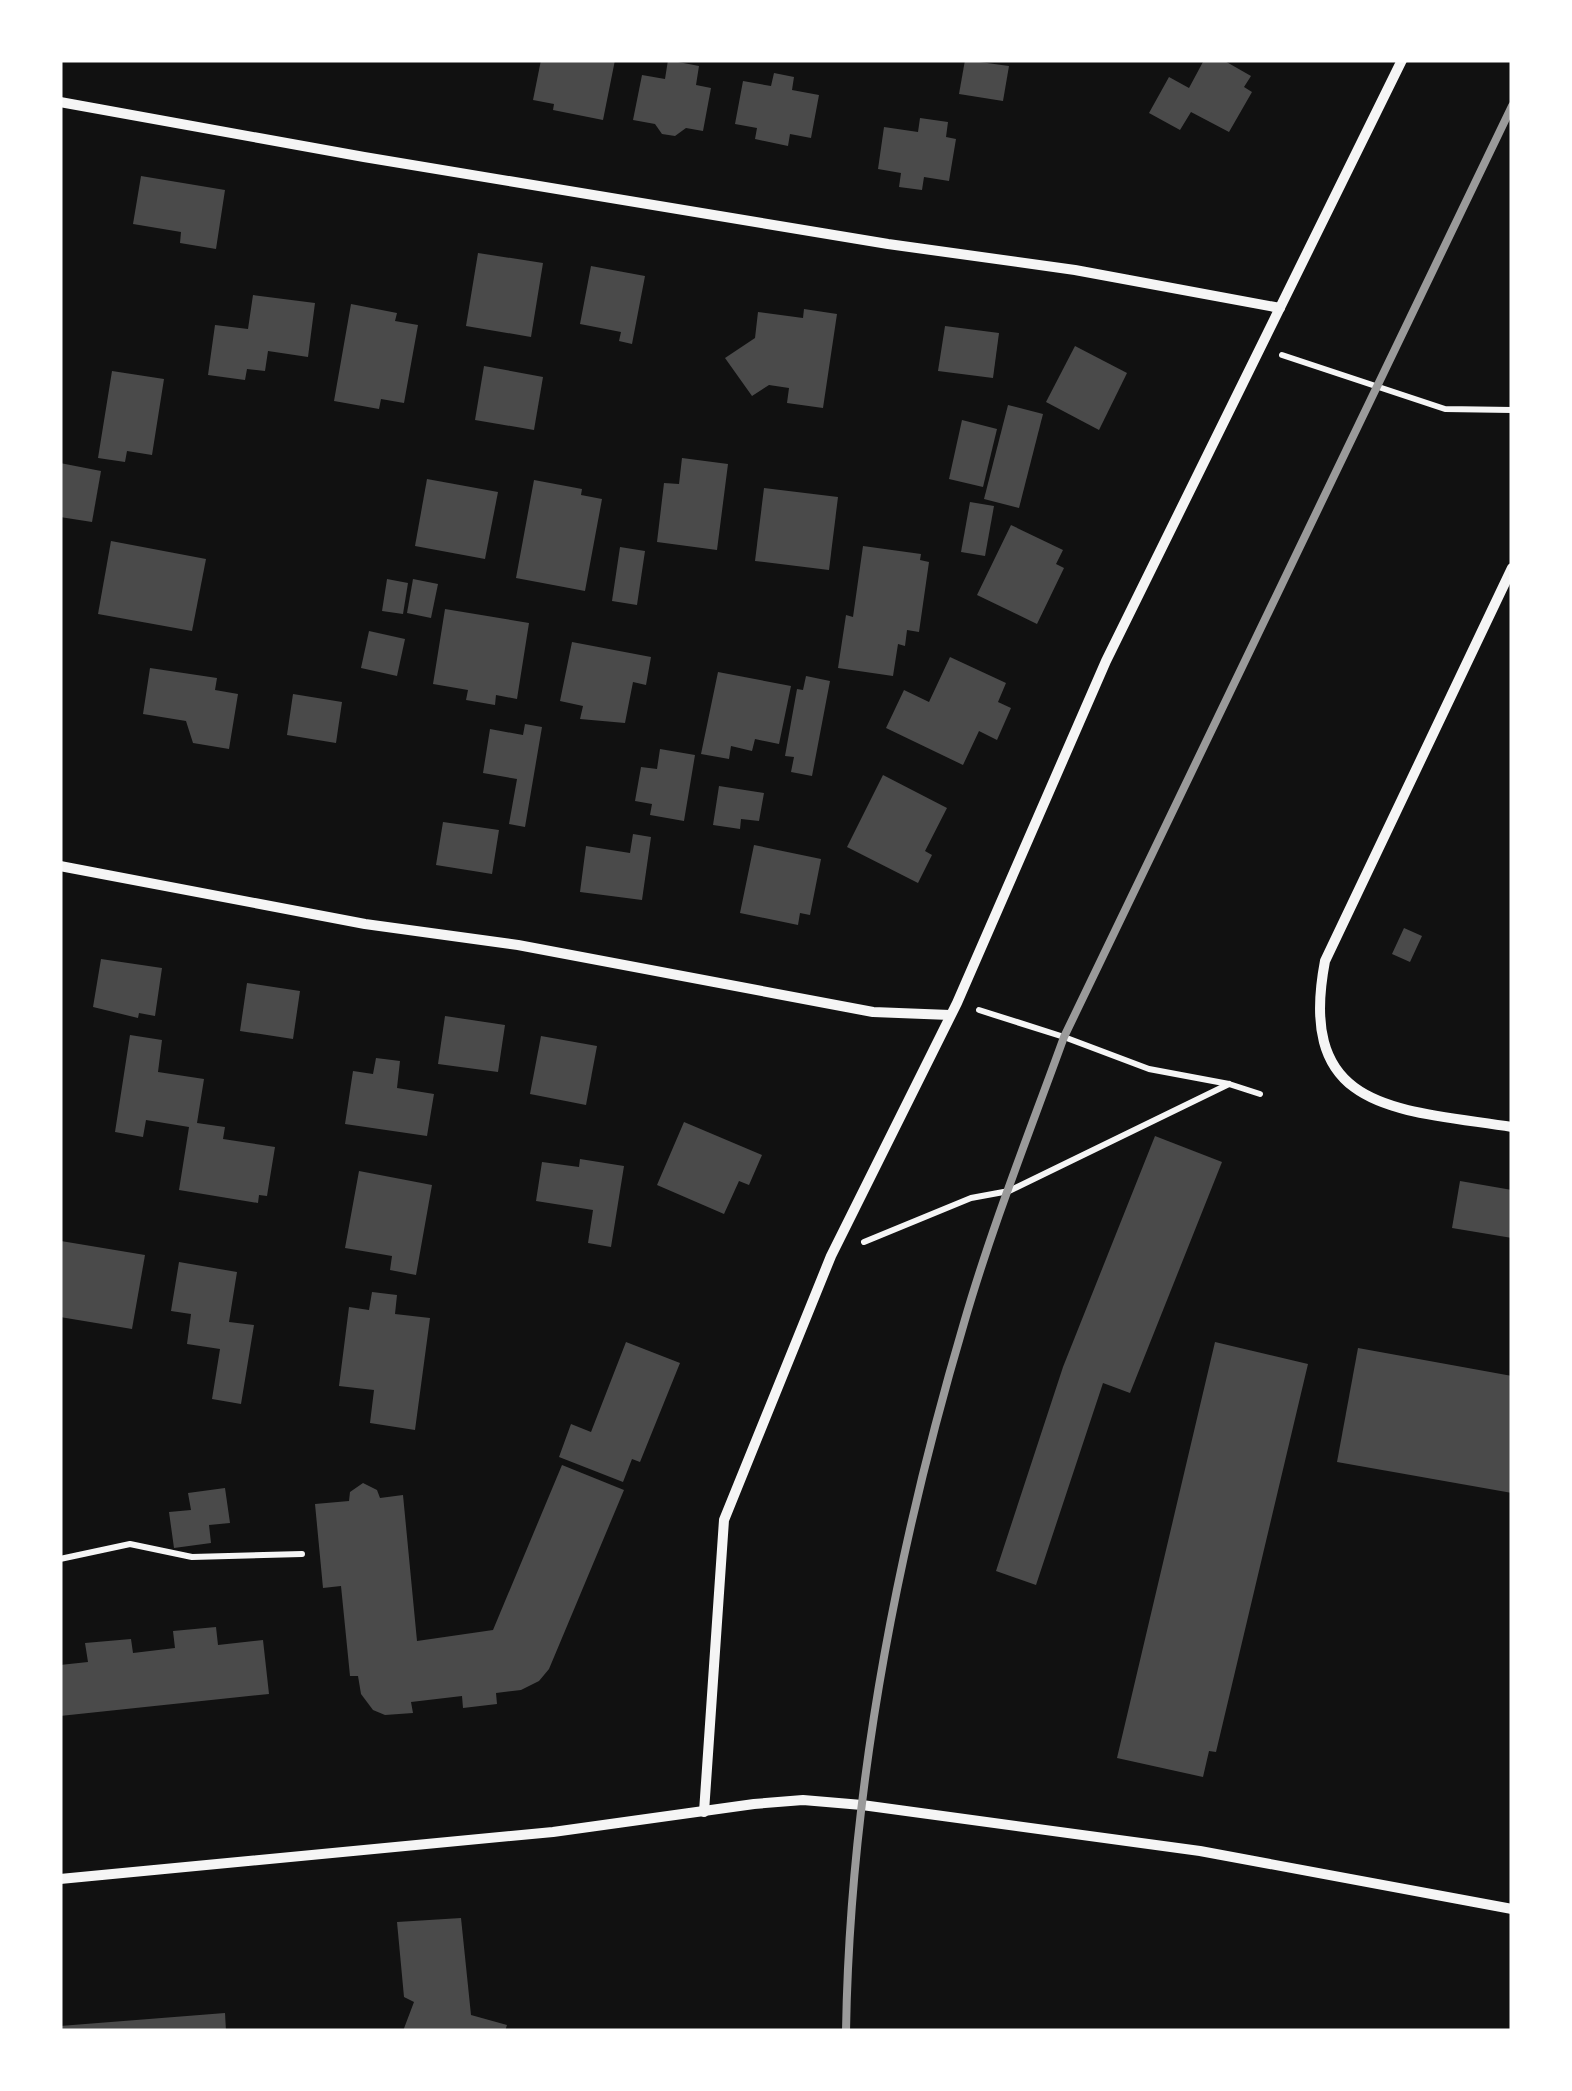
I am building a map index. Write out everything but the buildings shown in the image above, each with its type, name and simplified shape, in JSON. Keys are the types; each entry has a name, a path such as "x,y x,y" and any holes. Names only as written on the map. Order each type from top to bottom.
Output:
{"street":[{"path":"704,1812 724,1520 831,1256 950,1015 1106,662 1402,60"},
{"path":"60,102 364,157 1075,270 1280,308"},
{"path":"1512,568 1325,961 1319,994 1328,1056 1343,1080 1364,1096 1393,1108 1512,1127"},
{"path":"60,866 364,924 518,945 874,1012 950,1015"},
{"path":"60,1879 553,1832 804,1800 862,1804 1200,1851 1512,1909"}],"path":[{"path":"1260,347 1444,409 1512,410"},
{"path":"956,1002 1064,1036 1149,1070 1228,1084 1260,1094"},
{"path":"831,1256 972,1198 1009,1191 1228,1084"},
{"path":"60,1559 130,1544 192,1557 302,1554"}],"railway":[{"path":"846,2031 857,1851 881,1673 917,1497 999,1215 1064,1037 1512,106"}]}
